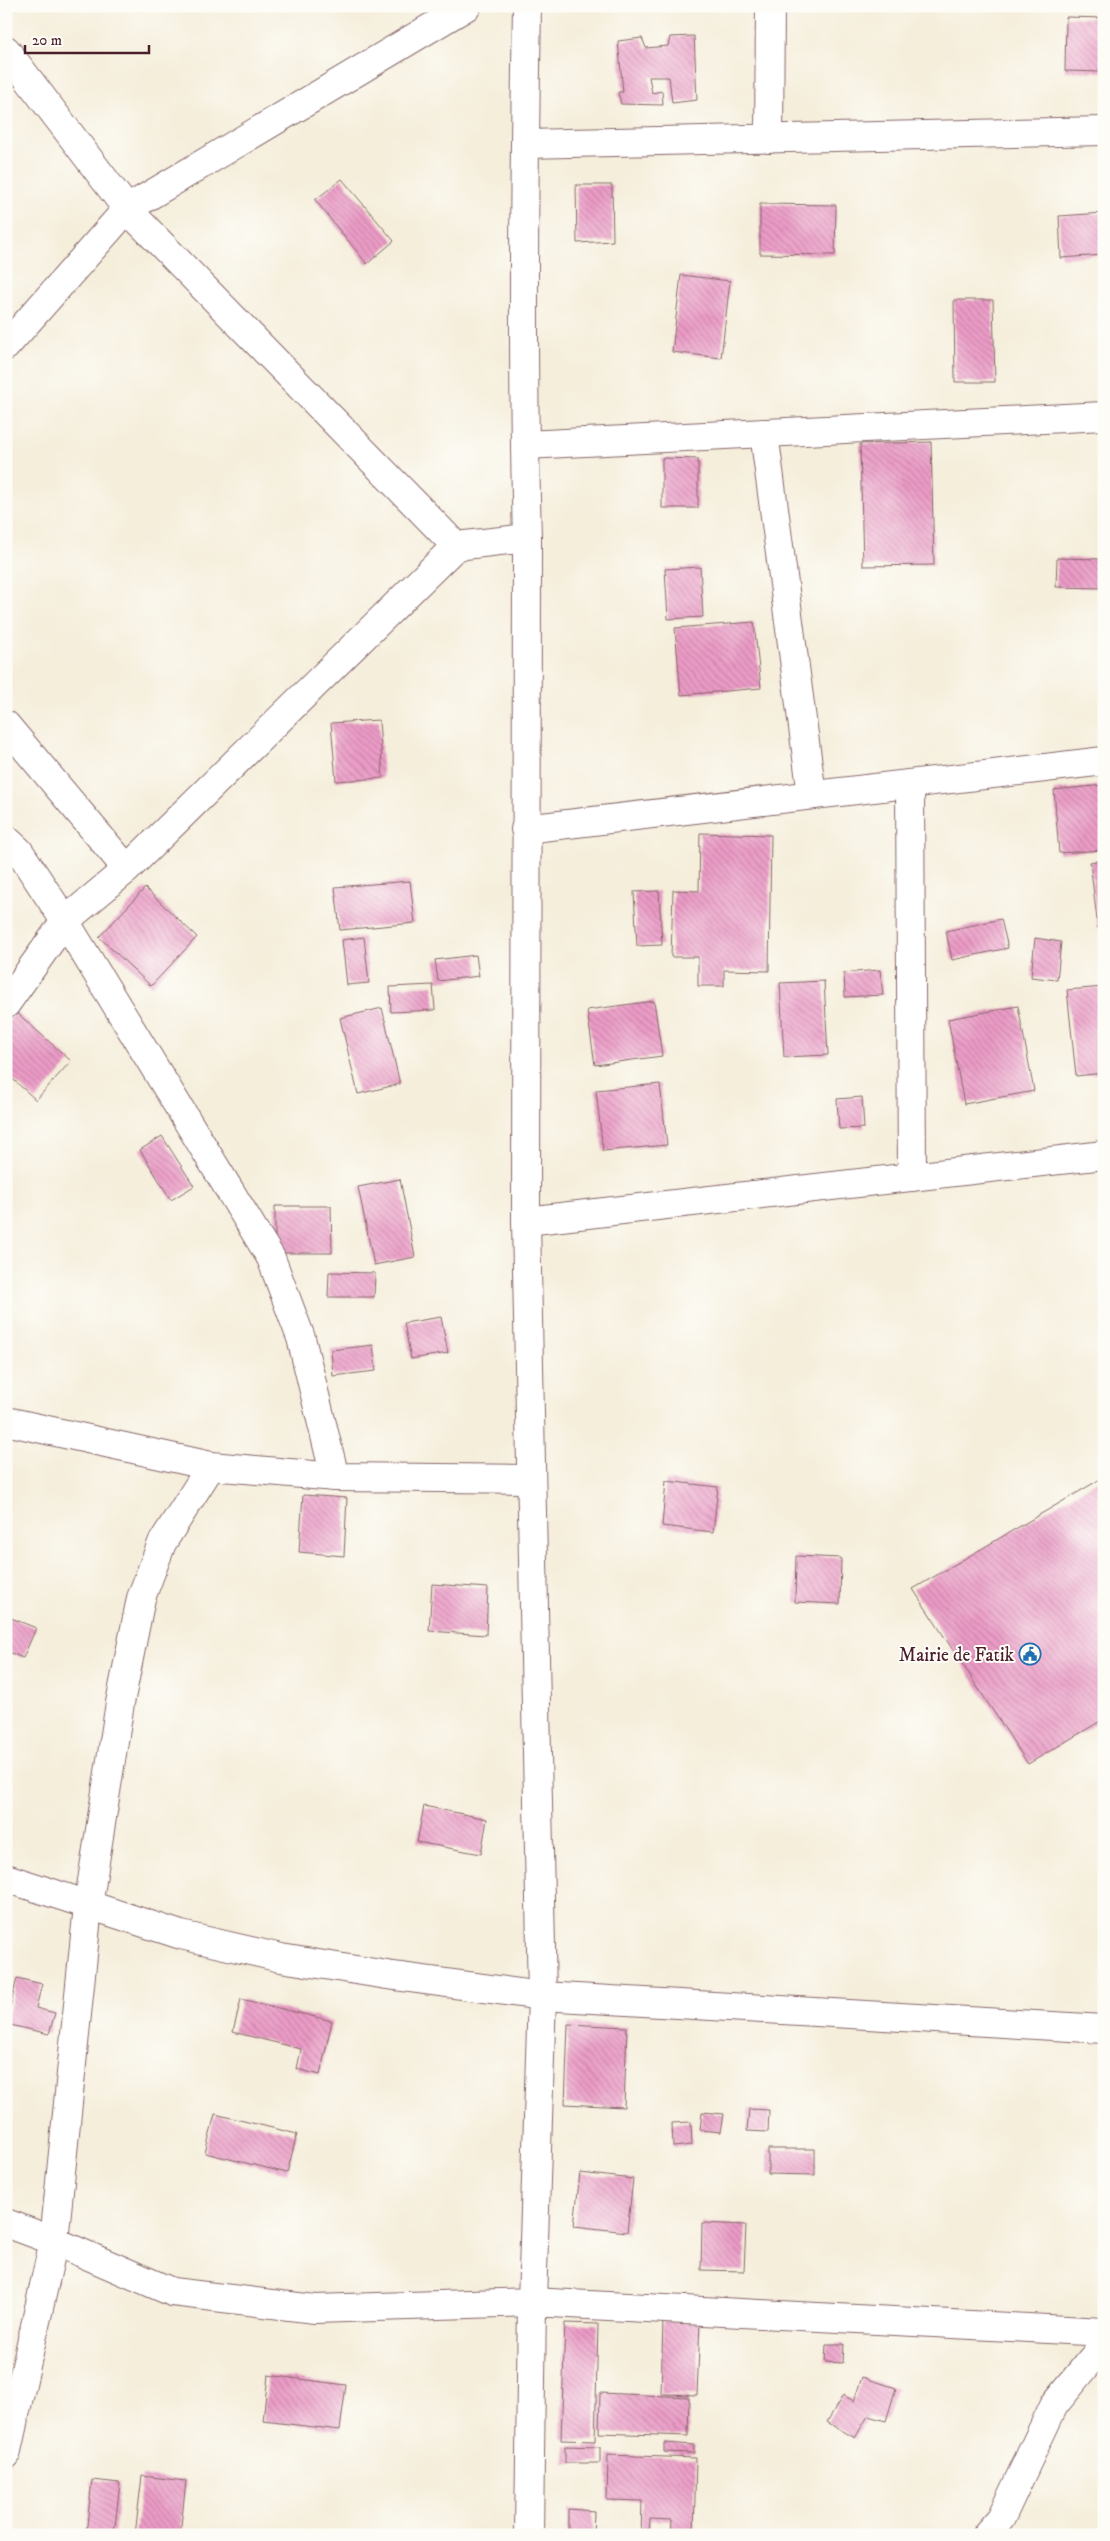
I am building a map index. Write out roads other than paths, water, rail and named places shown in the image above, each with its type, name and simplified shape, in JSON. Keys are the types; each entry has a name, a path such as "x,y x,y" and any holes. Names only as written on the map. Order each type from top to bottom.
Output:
{"street":[{"path":"6,346 127,209 467,6"},
{"path":"527,6 525,144 525,445 527,538 525,829 526,1221 542,1996 532,2302 529,2535"},
{"path":"769,139 770,6"},
{"path":"6,50 127,209 456,546"},
{"path":"525,144 1104,131"},
{"path":"525,445 1104,416"},
{"path":"764,433 812,795"},
{"path":"6,1004 65,921 127,868 456,546 527,538"},
{"path":"6,724 127,868"},
{"path":"525,829 1104,761"},
{"path":"910,784 912,1177"},
{"path":"6,839 18,851 65,921 271,1258 301,1338 335,1477"},
{"path":"526,1221 1104,1155"},
{"path":"6,1421 211,1466 335,1477 531,1479"},
{"path":"6,2455 54,2241 88,1906 120,1703 141,1598 162,1543 211,1466"},
{"path":"6,1878 181,1935 281,1958 387,1975 542,1996 1104,2029"},
{"path":"6,2223 54,2241 172,2292 315,2309 532,2302 1104,2332"},
{"path":"986,2535 1001,2518 1054,2405 1104,2344"}],"place":[{"name":"Mairie de Fatik","path":"1030,1654"}]}
